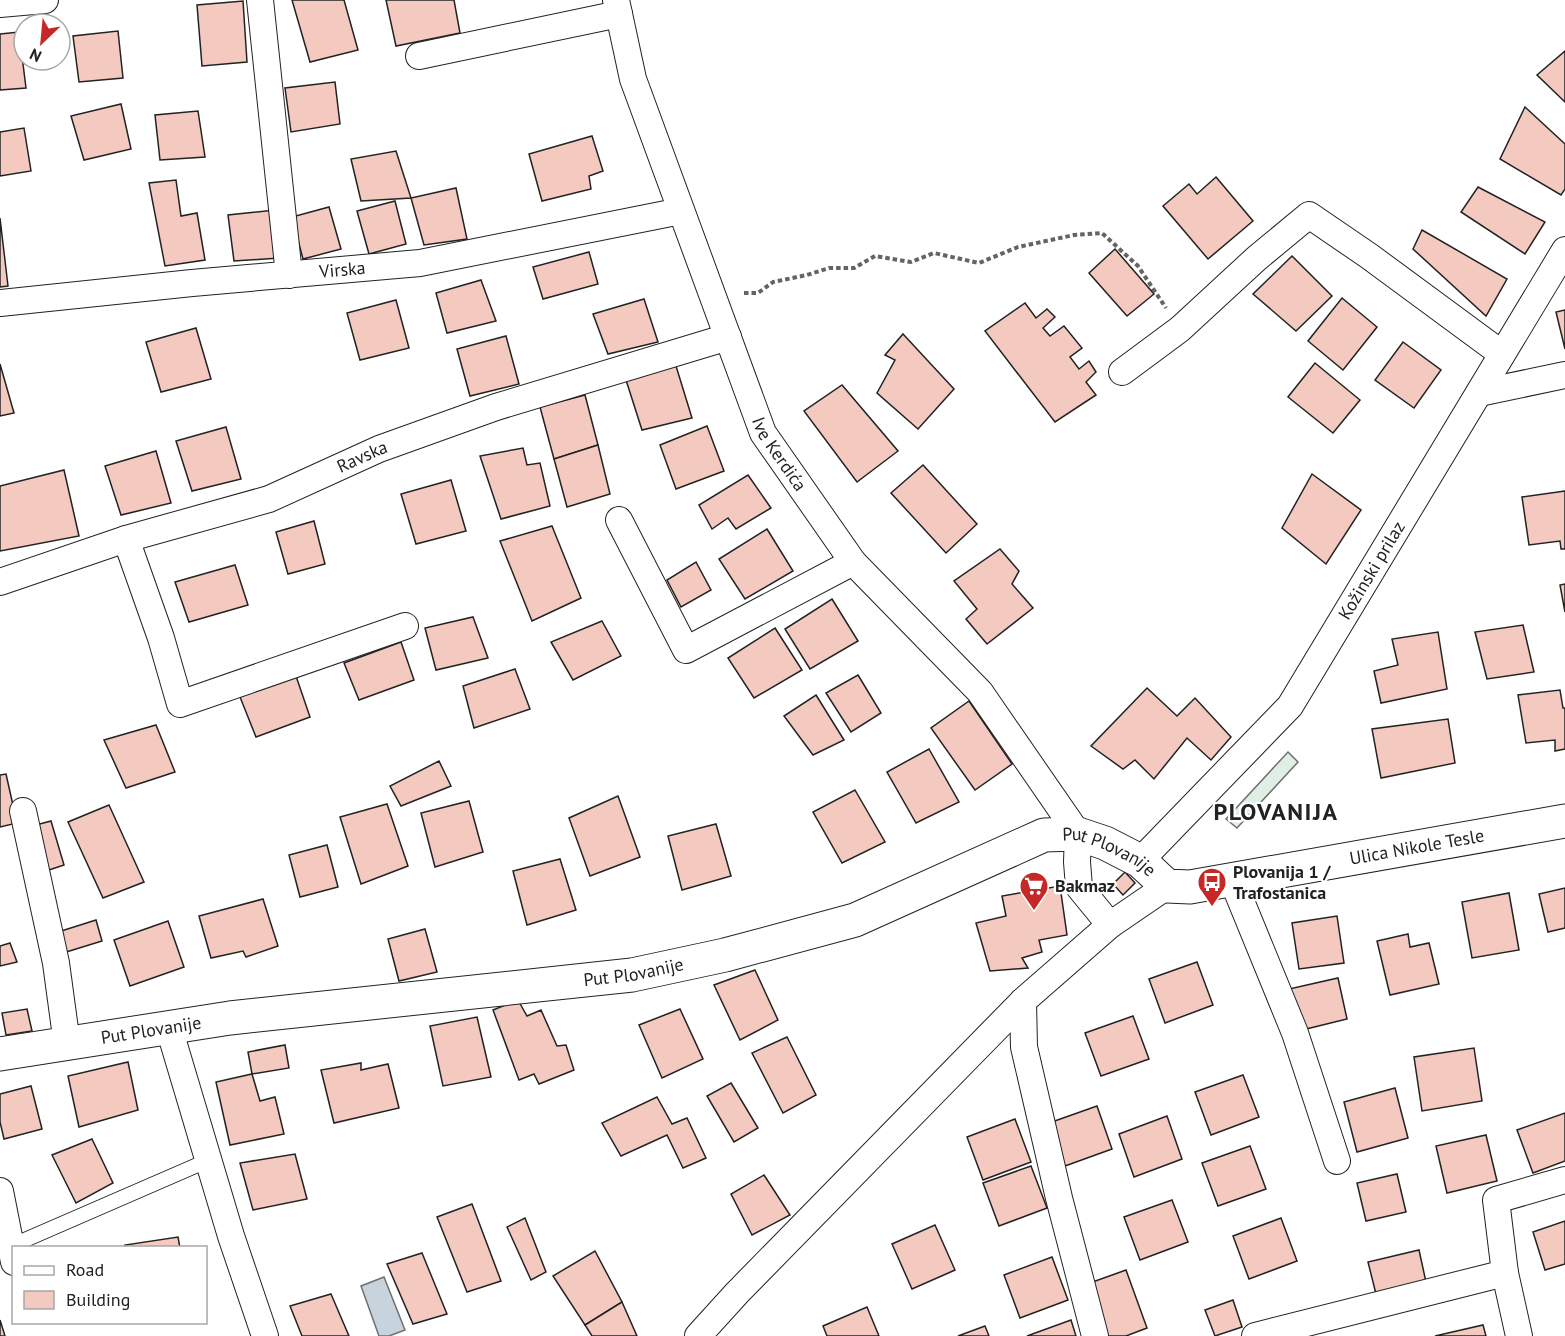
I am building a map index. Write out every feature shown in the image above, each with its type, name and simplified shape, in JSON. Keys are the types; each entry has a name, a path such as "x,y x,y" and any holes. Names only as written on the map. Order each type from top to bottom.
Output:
{"street":[{"path":"0,4 45,0"},
{"path":"260,0 289,275"},
{"path":"420,56 617,7"},
{"name":"Ive Kerdića","path":"617,7 633,79 763,433 853,562 980,692 1078,834"},
{"name":"Virska","path":"0,303 420,263 681,211"},
{"path":"1122,372 1180,329 1309,214 1502,354"},
{"name":"Kožinski prilaz","path":"1140,861 1290,706 1565,250"},
{"name":"Ravska","path":"0,582 126,538 269,499 380,448 475,414 728,337"},
{"path":"1479,393 1565,375"},
{"path":"620,520 686,650 853,562"},
{"path":"126,538 161,638 180,704 405,626"},
{"path":"23,811 56,963 67,1044"},
{"name":"Ulica Nikole Tesle","path":"1232,879 1565,821"},
{"path":"1078,834 1079,887 1110,925"},
{"name":"Put Plovanije","path":"0,1054 230,1018 632,975 725,955 855,920 1044,835 1078,834 1105,843 1140,861 1167,886 1190,887 1232,879"},
{"path":"1232,879 1295,1033 1337,1161"},
{"path":"698,1336 737,1293 1023,1001 1110,925 1167,886"},
{"path":"1023,1001 1024,1047 1059,1198 1095,1336"},
{"path":"169,1028 231,1236 265,1336"},
{"path":"1519,1336 1505,1273 1496,1200 1565,1180"},
{"path":"0,1191 12,1253"},
{"path":"0,1270 12,1259"},
{"path":"1255,1336 1505,1273"}],"lane":[{"path":"37,1246 209,1160"}],"path":[{"path":"744,293 758,293 773,282 830,268 854,268 875,256 911,262 934,253 979,263 1018,247 1074,235 1102,233 1138,266 1180,329"}],"green space":[{"path":"1288,752 1298,762 1237,828 1226,819"}],"shaded area":[{"path":"384,1277 405,1330 389,1336 379,1336 361,1286"}],"building":[{"path":"292,0 344,0 358,50 310,62"},
{"path":"386,0 454,0 460,33 396,46"},
{"path":"243,1 247,62 202,66 197,5"},
{"path":"118,31 123,78 79,82 73,36"},
{"path":"12,33 12,72 24,72 26,88 0,90 0,34"},
{"path":"1565,51 1565,102 1537,75"},
{"path":"335,82 340,124 291,132 285,88"},
{"path":"121,104 131,149 84,160 71,116"},
{"path":"1525,107 1565,144 1565,189 1561,195 1500,159"},
{"path":"198,111 205,157 160,160 155,115"},
{"path":"24,128 31,171 0,176 0,132"},
{"path":"592,136 603,171 589,176 591,189 542,201 529,154"},
{"path":"396,151 411,198 361,201 351,159"},
{"path":"1216,177 1253,221 1208,259 1163,206 1189,184 1197,194"},
{"path":"176,180 181,216 197,213 205,260 165,266 149,183"},
{"path":"1478,187 1545,222 1525,254 1461,212"},
{"path":"456,188 467,239 424,245 411,198"},
{"path":"395,201 406,244 369,254 357,211"},
{"path":"329,207 341,249 303,259 292,217"},
{"path":"276,210 279,258 234,261 228,215"},
{"path":"0,218 8,286 0,287"},
{"path":"1422,230 1507,279 1486,316 1413,249"},
{"path":"1115,249 1154,294 1127,316 1089,273"},
{"path":"589,252 598,284 543,299 533,267"},
{"path":"1292,256 1332,296 1296,331 1253,294"},
{"path":"481,280 496,321 447,333 436,293"},
{"path":"1342,298 1377,327 1343,370 1308,341"},
{"path":"644,299 658,342 608,354 593,314"},
{"path":"396,300 409,348 360,360 347,313"},
{"path":"1025,303 1036,318 1047,309 1055,317 1043,328 1050,336 1064,326 1082,348 1070,357 1079,369 1089,361 1096,372 1086,382 1096,395 1055,422 985,331"},
{"path":"1565,310 1565,349 1556,312"},
{"path":"196,328 211,379 161,392 146,342"},
{"path":"903,334 954,389 918,429 877,393 895,360 885,355"},
{"path":"506,336 519,384 470,396 457,349"},
{"path":"1403,342 1441,370 1414,408 1375,380"},
{"path":"1315,363 1360,400 1333,433 1288,397"},
{"path":"0,364 14,413 0,416"},
{"path":"676,366 692,418 642,430 626,380"},
{"path":"842,385 898,451 857,482 804,411"},
{"path":"585,395 598,445 554,459 540,407"},
{"path":"707,426 724,471 676,489 660,445"},
{"path":"226,427 241,479 192,491 176,441"},
{"path":"598,445 610,494 567,507 554,459"},
{"path":"523,448 527,465 540,463 550,506 501,519 480,456"},
{"path":"156,451 171,503 121,515 105,466"},
{"path":"923,465 977,524 946,553 891,493"},
{"path":"64,470 79,536 0,551 0,486"},
{"path":"1312,474 1361,510 1326,564 1282,528"},
{"path":"748,475 771,508 736,529 728,518 712,529 699,505"},
{"path":"451,480 466,531 416,544 401,494"},
{"path":"1565,491 1565,549 1561,549 1560,541 1529,545 1522,497"},
{"path":"314,521 325,564 288,574 276,532"},
{"path":"552,526 581,598 532,621 500,541"},
{"path":"767,529 793,571 745,599 719,559"},
{"path":"1000,549 1019,571 1012,584 1033,608 987,644 966,619 977,609 954,581"},
{"path":"696,562 711,590 681,607 667,580"},
{"path":"235,565 248,605 189,622 175,582"},
{"path":"1565,584 1565,612 1560,585"},
{"path":"832,599 858,641 810,669 785,629"},
{"path":"473,617 488,658 436,670 425,628"},
{"path":"602,621 621,656 573,680 551,642"},
{"path":"1523,625 1534,672 1487,679 1475,632"},
{"path":"775,628 802,670 754,698 728,658"},
{"path":"1438,632 1447,689 1381,703 1374,671 1398,665 1392,639"},
{"path":"401,642 414,680 359,700 344,663"},
{"path":"515,669 530,709 474,728 463,686"},
{"path":"858,675 881,713 851,732 826,693"},
{"path":"296,676 310,717 256,737 240,697"},
{"path":"1147,688 1177,716 1195,698 1231,737 1211,760 1187,738 1154,779 1135,760 1123,769 1091,746"},
{"path":"1560,690 1563,708 1565,708 1565,749 1555,751 1555,740 1526,743 1518,695"},
{"path":"816,695 844,740 813,755 784,716"},
{"path":"969,701 1012,764 975,790 931,728"},
{"path":"1448,719 1455,763 1381,778 1372,729"},
{"path":"156,725 175,772 126,788 104,740"},
{"path":"929,749 959,802 916,823 887,772"},
{"path":"439,761 451,786 401,806 390,786"},
{"path":"6,774 17,823 0,827 0,775"},
{"path":"855,790 885,842 842,863 813,812"},
{"path":"618,796 640,857 590,876 569,818"},
{"path":"469,801 483,852 435,867 421,813"},
{"path":"387,804 408,866 361,884 340,817"},
{"path":"109,805 144,882 103,898 68,822"},
{"path":"51,821 64,865 43,872 32,826"},
{"path":"716,824 731,876 682,890 668,836"},
{"path":"327,845 338,887 300,897 289,855"},
{"path":"560,859 576,910 527,925 513,871"},
{"path":"1125,872 1135,883 1123,895 1113,884"},
{"path":"1060,886 1067,935 1039,940 1042,952 1022,958 1028,968 990,971 976,923 1006,916 1002,896"},
{"path":"1565,888 1565,928 1548,932 1539,894"},
{"path":"1509,893 1519,950 1472,958 1462,902"},
{"path":"263,899 278,946 246,957 243,951 211,958 199,916"},
{"path":"1337,916 1344,963 1299,969 1292,923"},
{"path":"96,920 102,941 63,953 58,932"},
{"path":"168,921 184,967 130,986 114,940"},
{"path":"425,929 437,972 399,981 388,939"},
{"path":"1408,934 1410,947 1429,943 1439,984 1390,995 1377,941"},
{"path":"10,943 17,962 0,966 0,946"},
{"path":"1197,962 1213,1005 1165,1023 1149,979"},
{"path":"755,970 778,1020 740,1040 714,985"},
{"path":"1338,978 1347,1019 1298,1031 1289,989"},
{"path":"518,1000 527,1016 541,1010 557,1046 566,1045 574,1070 539,1084 534,1074 519,1080 493,1010"},
{"path":"27,1009 32,1031 6,1035 2,1013"},
{"path":"680,1009 703,1059 662,1078 639,1025"},
{"path":"1133,1016 1149,1059 1101,1076 1085,1033"},
{"path":"477,1017 491,1077 443,1086 430,1026"},
{"path":"787,1037 816,1095 783,1113 752,1053"},
{"path":"285,1045 289,1068 252,1074 248,1052"},
{"path":"1474,1048 1482,1101 1422,1111 1414,1057"},
{"path":"128,1062 138,1110 79,1127 68,1076"},
{"path":"361,1063 361,1070 388,1064 399,1108 334,1123 321,1070"},
{"path":"252,1074 260,1101 275,1097 284,1134 230,1145 216,1082"},
{"path":"1243,1075 1259,1117 1211,1135 1195,1092"},
{"path":"731,1083 758,1128 734,1142 707,1096"},
{"path":"31,1086 42,1129 4,1139 0,1122 0,1094"},
{"path":"1395,1088 1408,1138 1357,1152 1344,1102"},
{"path":"657,1097 672,1124 687,1118 706,1158 683,1168 667,1135 621,1156 602,1123"},
{"path":"1097,1106 1112,1149 1065,1166 1049,1123"},
{"path":"1565,1113 1565,1161 1533,1173 1517,1130"},
{"path":"1167,1116 1182,1159 1134,1177 1119,1134"},
{"path":"1015,1119 1031,1162 983,1180 967,1137"},
{"path":"1486,1135 1497,1181 1447,1193 1436,1146"},
{"path":"92,1139 113,1183 76,1203 52,1155"},
{"path":"1250,1146 1266,1189 1218,1206 1202,1163"},
{"path":"295,1154 307,1199 253,1210 240,1163"},
{"path":"1031,1166 1047,1208 999,1226 983,1183"},
{"path":"1397,1174 1406,1212 1366,1221 1357,1183"},
{"path":"764,1175 790,1215 752,1235 731,1194"},
{"path":"1172,1200 1188,1242 1140,1260 1124,1217"},
{"path":"472,1204 501,1281 467,1292 437,1217"},
{"path":"525,1218 546,1272 531,1280 507,1227"},
{"path":"1281,1218 1297,1261 1249,1279 1233,1236"},
{"path":"1565,1221 1565,1264 1545,1270 1533,1232"},
{"path":"935,1225 955,1270 912,1289 892,1244"},
{"path":"178,1237 180,1246 125,1246"},
{"path":"1419,1250 1426,1282 1376,1294 1368,1262"},
{"path":"595,1251 622,1302 585,1325 553,1276"},
{"path":"422,1253 447,1314 413,1324 387,1264"},
{"path":"1052,1257 1068,1300 1020,1318 1004,1275"},
{"path":"1126,1270 1147,1328 1126,1336 1106,1336 1087,1284"},
{"path":"331,1294 349,1336 302,1336 290,1306"},
{"path":"1233,1300 1242,1327 1215,1336 1205,1310"},
{"path":"622,1302 637,1336 592,1336 585,1325"},
{"path":"867,1307 879,1336 827,1336 823,1326"},
{"path":"0,1320 5,1336 0,1336"},
{"path":"1071,1320 1076,1336 1027,1336"},
{"path":"1483,1325 1486,1336 1435,1336"},
{"path":"985,1326 989,1336 958,1336"}],"place":[{"name":"Plovanija 1 / Trafostanica","path":"1212,908"},
{"name":"Bakmaz","path":"1034,912"}],"district":[{"name":"PLOVANIJA","path":"1276,812"}]}
